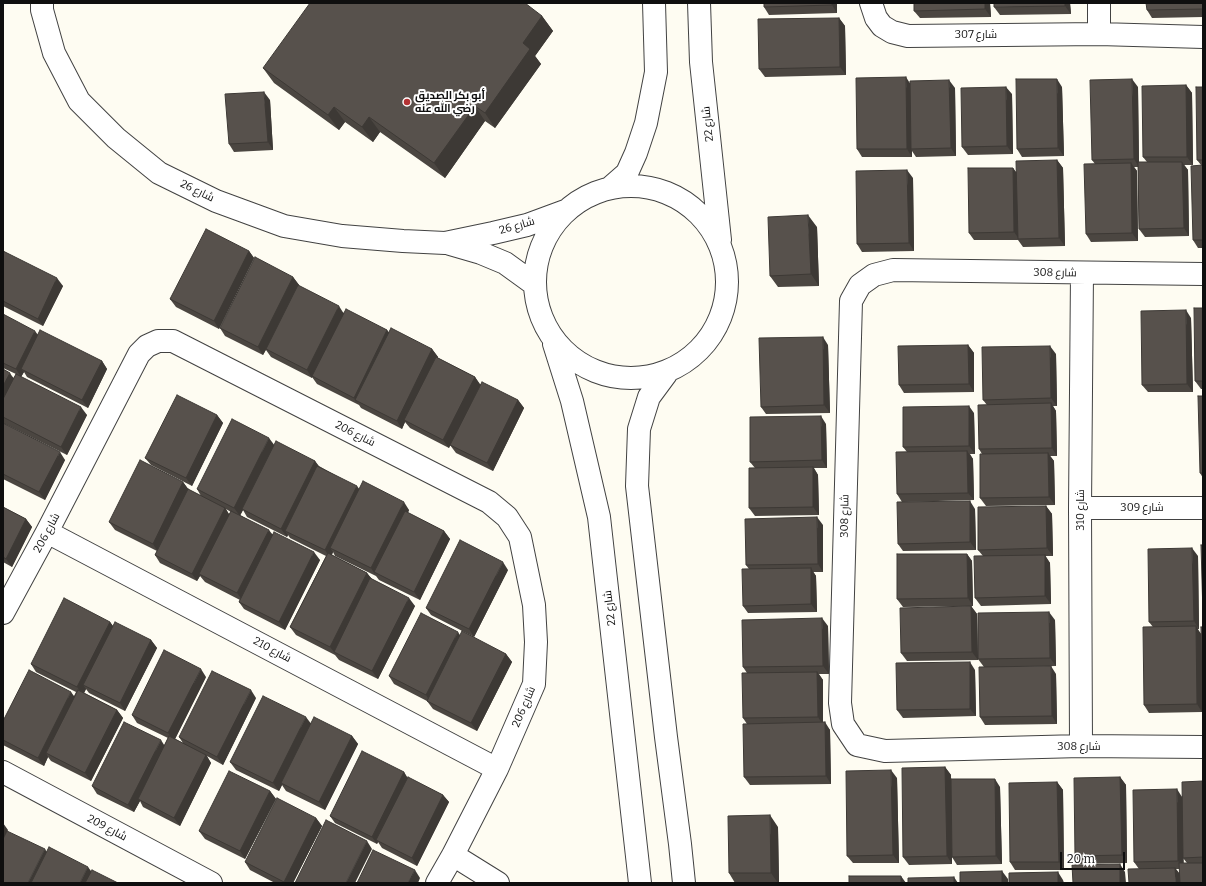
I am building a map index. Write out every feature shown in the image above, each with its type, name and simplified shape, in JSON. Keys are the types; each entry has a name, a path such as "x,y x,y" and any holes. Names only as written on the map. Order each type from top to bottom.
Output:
{"street":[{"name":"شارع 26","path":"42,3 42,10 54,53 79,101 116,138 159,173 216,201 284,226 342,236 445,243 481,253 505,263 534,284"},
{"path":"611,187 628,173 646,123 656,72 654,3"},
{"name":"شارع 22","path":"699,3 701,62 721,245"},
{"name":"شارع 307","path":"871,3 876,18 882,26 892,32 908,36 1099,34 1203,37"},
{"path":"1099,3 1099,34"},
{"path":"645,186 676,196 703,217 721,245 728,276 725,306 713,335 692,358 666,374 634,380 603,376 574,362 552,339 539,313 534,284 542,244 564,211 586,195 611,187 645,186"},
{"name":"شارع 26","path":"445,243 527,225 564,211"},
{"name":"شارع 308","path":"1203,274 893,270 874,275 860,285 851,301 850,314 840,703 843,724 857,745 885,751 1081,746 1203,748"},
{"name":"شارع 310","path":"1081,746 1080,508 1082,273"},
{"name":"شارع 22","path":"552,339 572,401 599,517 640,883"},
{"name":"شارع 206","path":"3,613 47,532 139,354 147,346 158,341 173,341 489,502 507,517 520,537 534,605 536,642 534,684 497,769 437,883"},
{"path":"666,374 649,397 638,429 637,486 684,883"},
{"name":"شارع 309","path":"1080,508 1203,508"},
{"name":"شارع 210","path":"47,532 497,769"},
{"name":"شارع 209","path":"3,772 211,883"},
{"path":"453,855 498,883"},
{"path":"623,883 630,874 638,858"}],"building":[{"name":"أبو بكر الصديق رضي الله عنه","path":"310,3 525,3 542,16 523,43 530,49 485,113 475,106 434,163 369,117 362,127 334,107 328,115 263,68"},
{"path":"764,3 832,3 832,5 764,7"},
{"path":"914,3 985,3 985,9 914,11"},
{"path":"994,3 1065,3 1065,6 994,7"},
{"path":"1146,3 1203,3 1203,9 1147,10"},
{"path":"839,18 840,67 759,69 758,19"},
{"path":"906,77 907,149 857,149 856,78"},
{"path":"1016,79 1057,79 1058,148 1017,149"},
{"path":"1132,79 1134,159 1092,160 1090,80"},
{"path":"949,80 951,148 911,149 910,81"},
{"path":"1186,85 1187,157 1143,157 1142,86"},
{"path":"1006,87 1007,146 962,147 961,88"},
{"path":"1196,87 1203,87 1203,160 1197,160"},
{"path":"264,92 268,142 229,144 225,94"},
{"path":"1057,160 1059,238 1018,239 1016,161"},
{"path":"1138,162 1182,162 1184,228 1139,229"},
{"path":"1131,163 1132,233 1086,234 1084,164"},
{"path":"1203,165 1203,240 1193,240 1191,166"},
{"path":"968,168 1013,168 1014,232 969,233"},
{"path":"907,170 909,243 857,244 856,171"},
{"path":"808,215 811,274 770,276 768,217"},
{"path":"206,229 249,251 214,321 170,299"},
{"path":"3,251 57,278 38,319 3,301"},
{"path":"255,257 293,277 258,347 220,328"},
{"path":"298,285 339,306 307,370 266,349"},
{"path":"1194,308 1203,308 1203,381 1195,381"},
{"path":"346,309 387,330 354,398 312,376"},
{"path":"1186,310 1187,384 1142,385 1141,311"},
{"path":"3,314 35,331 16,369 3,363"},
{"path":"391,328 432,349 397,421 355,400"},
{"path":"40,330 102,361 82,400 21,369"},
{"path":"823,337 824,405 761,407 759,338"},
{"path":"968,345 969,384 899,385 898,346"},
{"path":"1050,346 1051,398 983,400 982,347"},
{"path":"436,357 475,377 443,440 404,420"},
{"path":"3,369 10,373 3,386"},
{"path":"16,374 81,407 61,447 3,417 3,399"},
{"path":"482,382 518,400 487,463 450,445"},
{"path":"177,395 217,415 186,478 145,458"},
{"path":"1198,396 1203,396 1203,473 1200,473"},
{"path":"1051,403 1052,448 979,449 978,405"},
{"path":"969,406 969,446 903,447 903,407"},
{"path":"821,416 822,460 750,462 750,417"},
{"path":"232,419 269,438 234,508 197,489"},
{"path":"3,423 60,452 39,492 3,474"},
{"path":"276,441 315,461 281,529 242,509"},
{"path":"967,451 968,493 897,494 896,452"},
{"path":"1048,453 1049,497 980,498 980,454"},
{"path":"140,460 183,482 153,544 109,522"},
{"path":"317,466 357,486 325,550 285,531"},
{"path":"813,467 813,507 749,508 749,468"},
{"path":"363,481 404,502 371,568 330,548"},
{"path":"188,489 225,508 192,574 155,555"},
{"path":"970,501 970,542 898,544 897,502"},
{"path":"1046,506 1047,548 978,550 978,507"},
{"path":"3,507 26,519 6,559 3,557"},
{"path":"231,511 269,530 237,593 199,574"},
{"path":"405,511 444,531 414,592 374,572"},
{"path":"817,517 818,564 746,565 745,519"},
{"path":"274,532 314,552 279,622 239,602"},
{"path":"460,540 503,562 469,629 426,608"},
{"path":"1201,545 1203,545 1203,615"},
{"path":"1192,548 1194,621 1149,622 1148,549"},
{"path":"328,553 367,573 330,647 290,627"},
{"path":"897,554 967,554 968,598 897,599"},
{"path":"1045,555 1045,596 975,598 974,556"},
{"path":"811,568 811,604 743,606 742,569"},
{"path":"370,578 409,598 372,671 334,652"},
{"path":"64,598 110,622 77,687 31,664"},
{"path":"971,606 972,652 901,653 900,608"},
{"path":"1049,612 1050,658 978,659 978,613"},
{"path":"421,613 458,632 426,695 389,676"},
{"path":"822,618 823,666 743,667 742,620"},
{"path":"115,622 151,640 120,703 83,685"},
{"path":"1196,626 1197,704 1144,705 1143,627"},
{"path":"1201,627 1203,627 1203,702 1202,702"},
{"path":"462,631 506,654 471,723 427,701"},
{"path":"164,650 201,669 168,733 132,715"},
{"path":"970,662 970,709 897,710 896,663"},
{"path":"1051,666 1052,716 980,717 979,667"},
{"path":"29,670 71,692 38,758 3,740 3,721"},
{"path":"212,671 251,690 217,757 179,737"},
{"path":"817,672 818,717 743,718 742,673"},
{"path":"78,690 117,710 85,773 46,753"},
{"path":"263,696 306,717 273,783 230,762"},
{"path":"314,717 352,736 319,802 281,783"},
{"path":"124,722 161,740 128,805 92,786"},
{"path":"825,722 826,776 744,777 743,724"},
{"path":"169,736 206,755 174,818 138,799"},
{"path":"362,751 404,772 372,837 330,816"},
{"path":"945,767 947,856 903,857 902,768"},
{"path":"891,770 893,855 847,856 846,771"},
{"path":"229,771 270,791 240,851 199,831"},
{"path":"408,777 443,795 412,858 376,840"},
{"path":"1120,777 1122,855 1075,856 1074,778"},
{"path":"951,779 995,779 996,856 952,857"},
{"path":"1203,781 1203,857 1183,858 1182,782"},
{"path":"1057,782 1059,862 1010,862 1009,783"},
{"path":"1177,789 1178,861 1134,862 1133,790"},
{"path":"277,798 316,818 284,882 245,862"},
{"path":"770,815 771,873 729,873 728,816"},
{"path":"326,820 367,841 346,883 295,883"},
{"path":"7,831 45,849 28,883 3,883 3,839"},
{"path":"49,847 88,867 80,883 31,883"},
{"path":"373,850 415,870 408,883 357,883"},
{"path":"1179,863 1203,863 1203,883 1180,883"},
{"path":"1120,864 1120,883 1073,883 1072,865"},
{"path":"1175,868 1176,883 1129,883 1128,869"},
{"path":"92,870 118,883 85,883"},
{"path":"1002,871 1002,883 960,883 960,872"},
{"path":"1058,872 1058,883 1009,883 1009,873"},
{"path":"849,876 901,876 901,883 849,883"},
{"path":"954,877 954,883 908,883 908,878"}],"place":[{"name":"أبو بكر الصديق رضي الله عنه","path":"407,102"}]}
